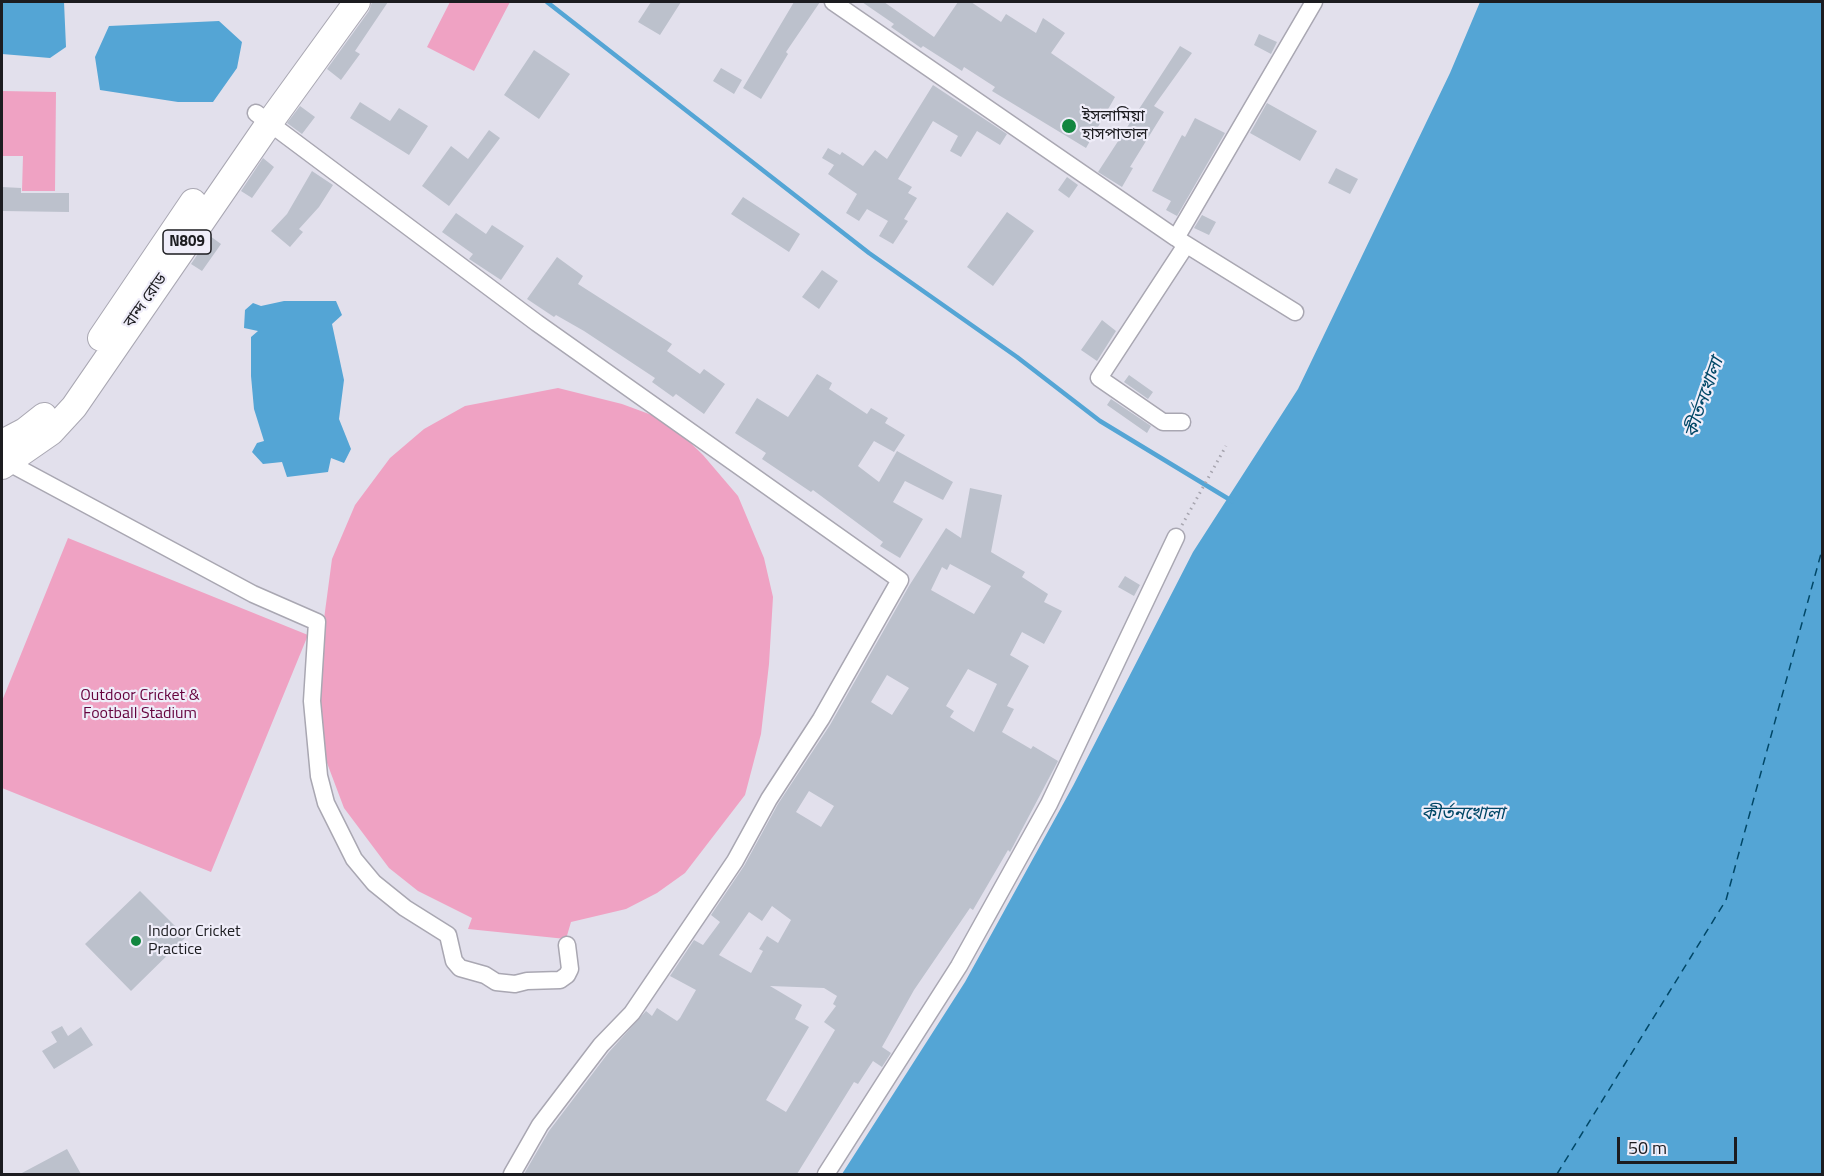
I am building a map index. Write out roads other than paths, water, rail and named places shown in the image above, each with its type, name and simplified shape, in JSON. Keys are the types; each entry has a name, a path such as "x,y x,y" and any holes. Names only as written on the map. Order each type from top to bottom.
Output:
{"highway":[{"name":"বান্দ রোড","path":"3,456 25,431 48,413 263,117 339,2"},
{"name":"বান্দ রোড","path":"263,117 357,2"}],"street":[{"path":"833,2 1181,241 1295,312"},
{"path":"1182,422 1163,422 1099,378 1181,241 1314,2"},
{"path":"263,117 537,323 900,580 821,718 769,799 735,861 632,1013 601,1045 540,1125 512,1174"},
{"path":"3,456 253,594 317,622 312,701 319,776 326,802 354,859 374,883 405,908 448,935 454,962 460,968 486,975 496,982 515,984 526,981 560,980 567,975 570,969 567,945"},
{"path":"826,1174 959,966 1049,804 1176,537"}],"water":[{"path":"2,2 64,2 66,47 50,58 2,54"},
{"name":"কীর্তনখোলা","path":"1480,2 1822,2 1822,1174 842,1174 965,982 1073,786 1193,552 1298,389 1450,73"},
{"path":"219,21 242,42 237,68 213,102 178,102 100,90 95,57 109,26"},
{"path":"284,301 336,301 342,315 332,324 344,380 339,419 351,449 344,463 331,458 328,472 287,477 282,462 263,464 252,452 257,443 264,441 254,409 251,376 251,337 258,331 244,328 245,310 253,303 261,306"}],"waterway":[{"path":"547,2 869,253 1017,357 1100,421 1232,501"}],"place":[{"name":"ইসলামিয়া হাসপাতাল","path":"1069,126"},
{"name":"Indoor Cricket Practice","path":"136,941"}],"park label":[{"name":"Outdoor Cricket & Football Stadium","path":"140,705"}]}
